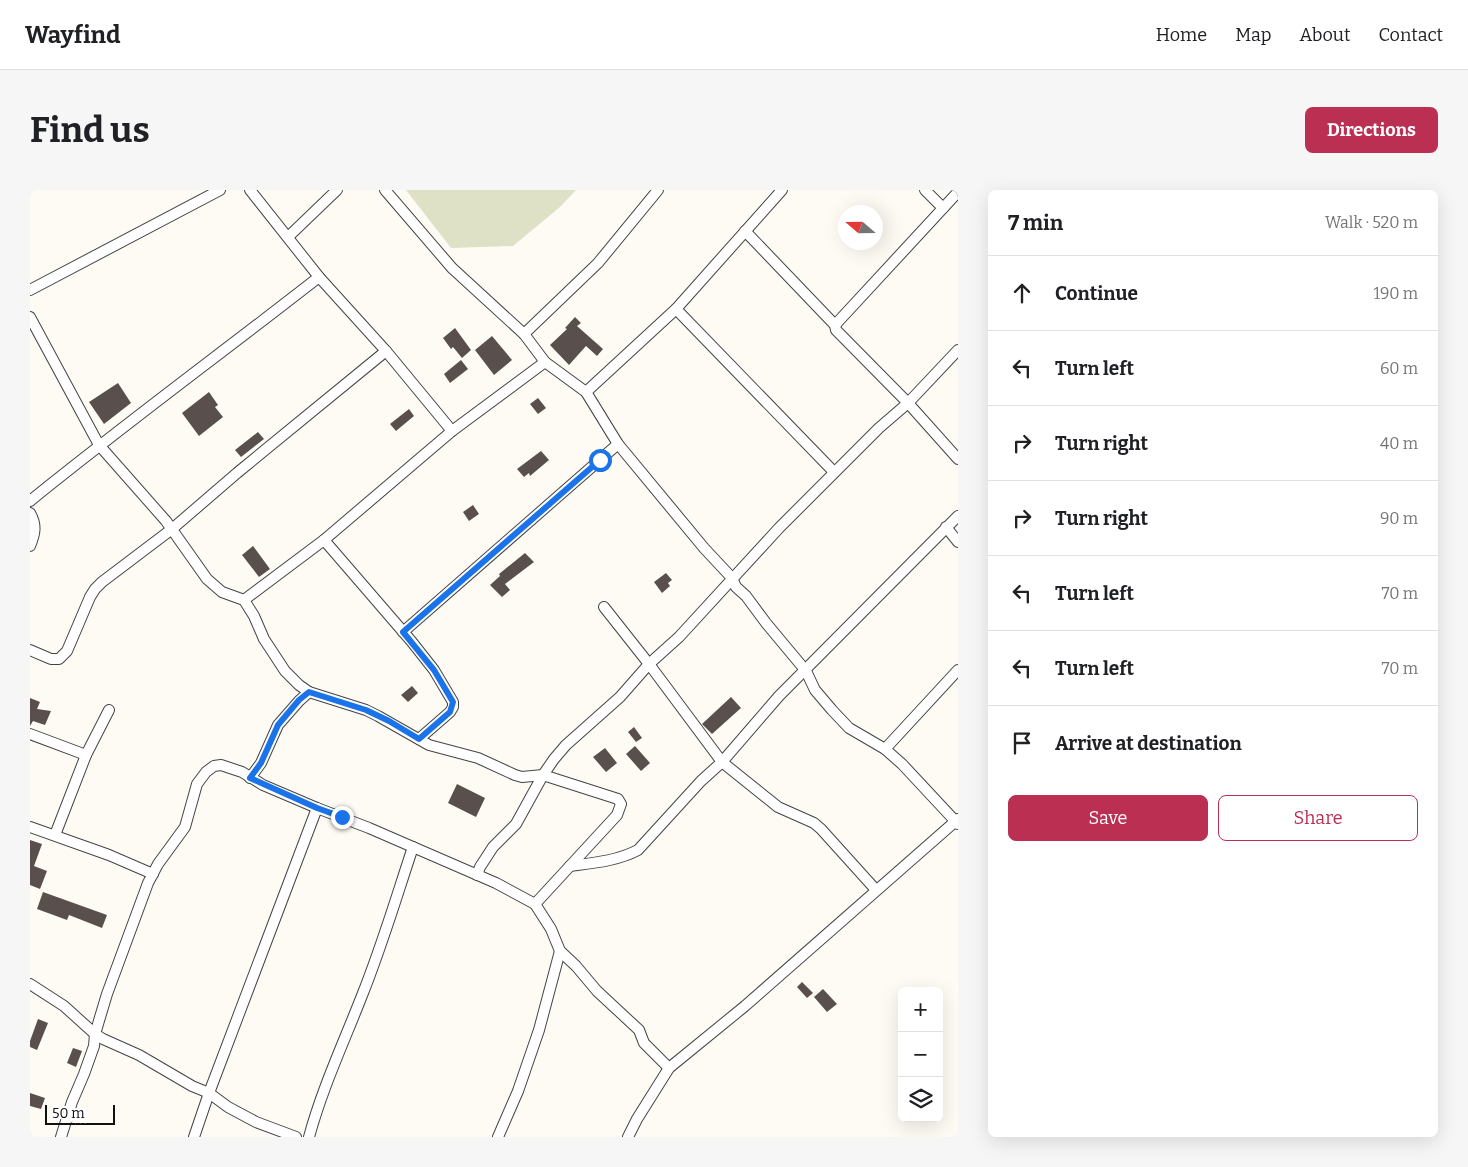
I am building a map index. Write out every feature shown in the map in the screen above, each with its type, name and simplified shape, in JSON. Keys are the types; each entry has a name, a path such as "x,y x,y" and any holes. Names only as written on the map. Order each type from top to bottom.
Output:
{"street":[{"path":"30,290 220,190"},
{"path":"250,190 319,277 386,351 452,431"},
{"path":"288,237 337,190"},
{"path":"385,190 452,268 524,334 545,362 586,392 618,444 704,548 732,578 736,587 746,596 806,671 815,690 849,728 885,749 957,821 745,1006 669,1068 628,1137"},
{"path":"524,334 598,263 658,190"},
{"path":"586,392 676,309 782,190"},
{"path":"925,190 943,208"},
{"path":"835,325 958,192"},
{"path":"745,231 835,325 836,330 908,403 958,459"},
{"path":"30,501 99,445 198,372 319,277"},
{"path":"676,309 834,472"},
{"path":"30,317 99,445 172,529 207,578 222,592 244,600 254,616 264,640 285,671 309,692 366,710 389,721 429,745 478,758 515,775 522,777 543,776 618,799 621,804 617,815 534,904"},
{"path":"477,875 493,847 516,824 543,776 566,745 620,697 834,472 908,403 958,350"},
{"path":"30,650 51,659 59,659 67,651 94,589 172,529 386,351"},
{"path":"244,600 324,540 452,431 545,362"},
{"path":"403,632 618,444"},
{"path":"30,513 35,524 35,534 30,546"},
{"path":"570,866 600,862 638,850 701,781 722,762 779,696 806,671 958,516"},
{"path":"946,527 958,542"},
{"path":"324,540 434,670 453,702 450,712 419,739"},
{"path":"604,607 650,664 722,762 778,807 814,823 876,890"},
{"path":"885,749 958,670"},
{"path":"250,778 261,763 278,725 299,700 309,692"},
{"path":"55,835 86,755 109,710"},
{"path":"30,734 86,755"},
{"path":"62,1137 72,1102 94,1046 95,1034 107,994 134,919 153,874 185,827 197,784 206,772 214,766 242,772 250,778 317,808 509,889 534,904 550,929 560,951 576,966 597,991 638,1030 644,1043 669,1068"},
{"path":"194,1137 208,1093 317,808"},
{"path":"30,827 110,855 153,874"},
{"path":"309,1137 316,1112 390,920 413,847"},
{"path":"498,1137 518,1091 533,1047 560,951"},
{"path":"30,984 64,1006 95,1034 140,1055 256,1122 296,1137"}],"green space":[{"path":"406,190 576,190 560,207 513,246 451,248"}],"building":[{"path":"575,317 581,323 577,326 603,349 597,356 586,346 569,365 550,345 567,329 565,328"},
{"path":"455,328 471,350 462,358 453,347 451,349 443,338"},
{"path":"492,336 512,360 494,375 475,350"},
{"path":"461,360 468,369 450,383 444,374"},
{"path":"118,383 131,403 104,424 89,402"},
{"path":"209,392 218,405 215,407 223,417 199,436 182,413"},
{"path":"538,398 546,408 538,414 530,404"},
{"path":"409,409 414,416 396,431 390,424"},
{"path":"258,432 264,439 241,457 235,450"},
{"path":"541,451 549,460 530,476 529,473 524,477 517,469"},
{"path":"473,505 479,514 469,521 463,512"},
{"path":"253,546 270,569 259,577 242,555"},
{"path":"525,553 534,562 505,584 510,590 502,597 490,585 500,576 499,574"},
{"path":"666,573 672,580 668,583 670,586 662,593 654,582"},
{"path":"412,686 418,693 408,702 401,695"},
{"path":"731,697 741,708 712,734 702,724"},
{"path":"30,698 40,702 37,709 51,711 45,725 33,721 30,726"},
{"path":"634,727 642,738 636,742 628,732"},
{"path":"635,746 650,763 641,771 626,754"},
{"path":"605,748 617,763 606,772 593,757"},
{"path":"457,784 485,798 476,817 448,803"},
{"path":"30,840 42,844 34,866 47,871 40,889 30,885"},
{"path":"43,892 107,915 102,928 69,915 67,920 37,909"},
{"path":"802,982 813,993 807,998 797,987"},
{"path":"823,989 837,1004 827,1012 814,997"},
{"path":"38,1019 48,1023 37,1050 30,1047 30,1041"},
{"path":"73,1048 82,1051 76,1067 67,1063"},
{"path":"30,1093 45,1098 41,1109 30,1106"}],"route":[{"path":"342,817 250,778 265,756 278,725 299,700 309,692 366,710 419,739 450,712 453,702 434,670 403,632 600,460"}]}
